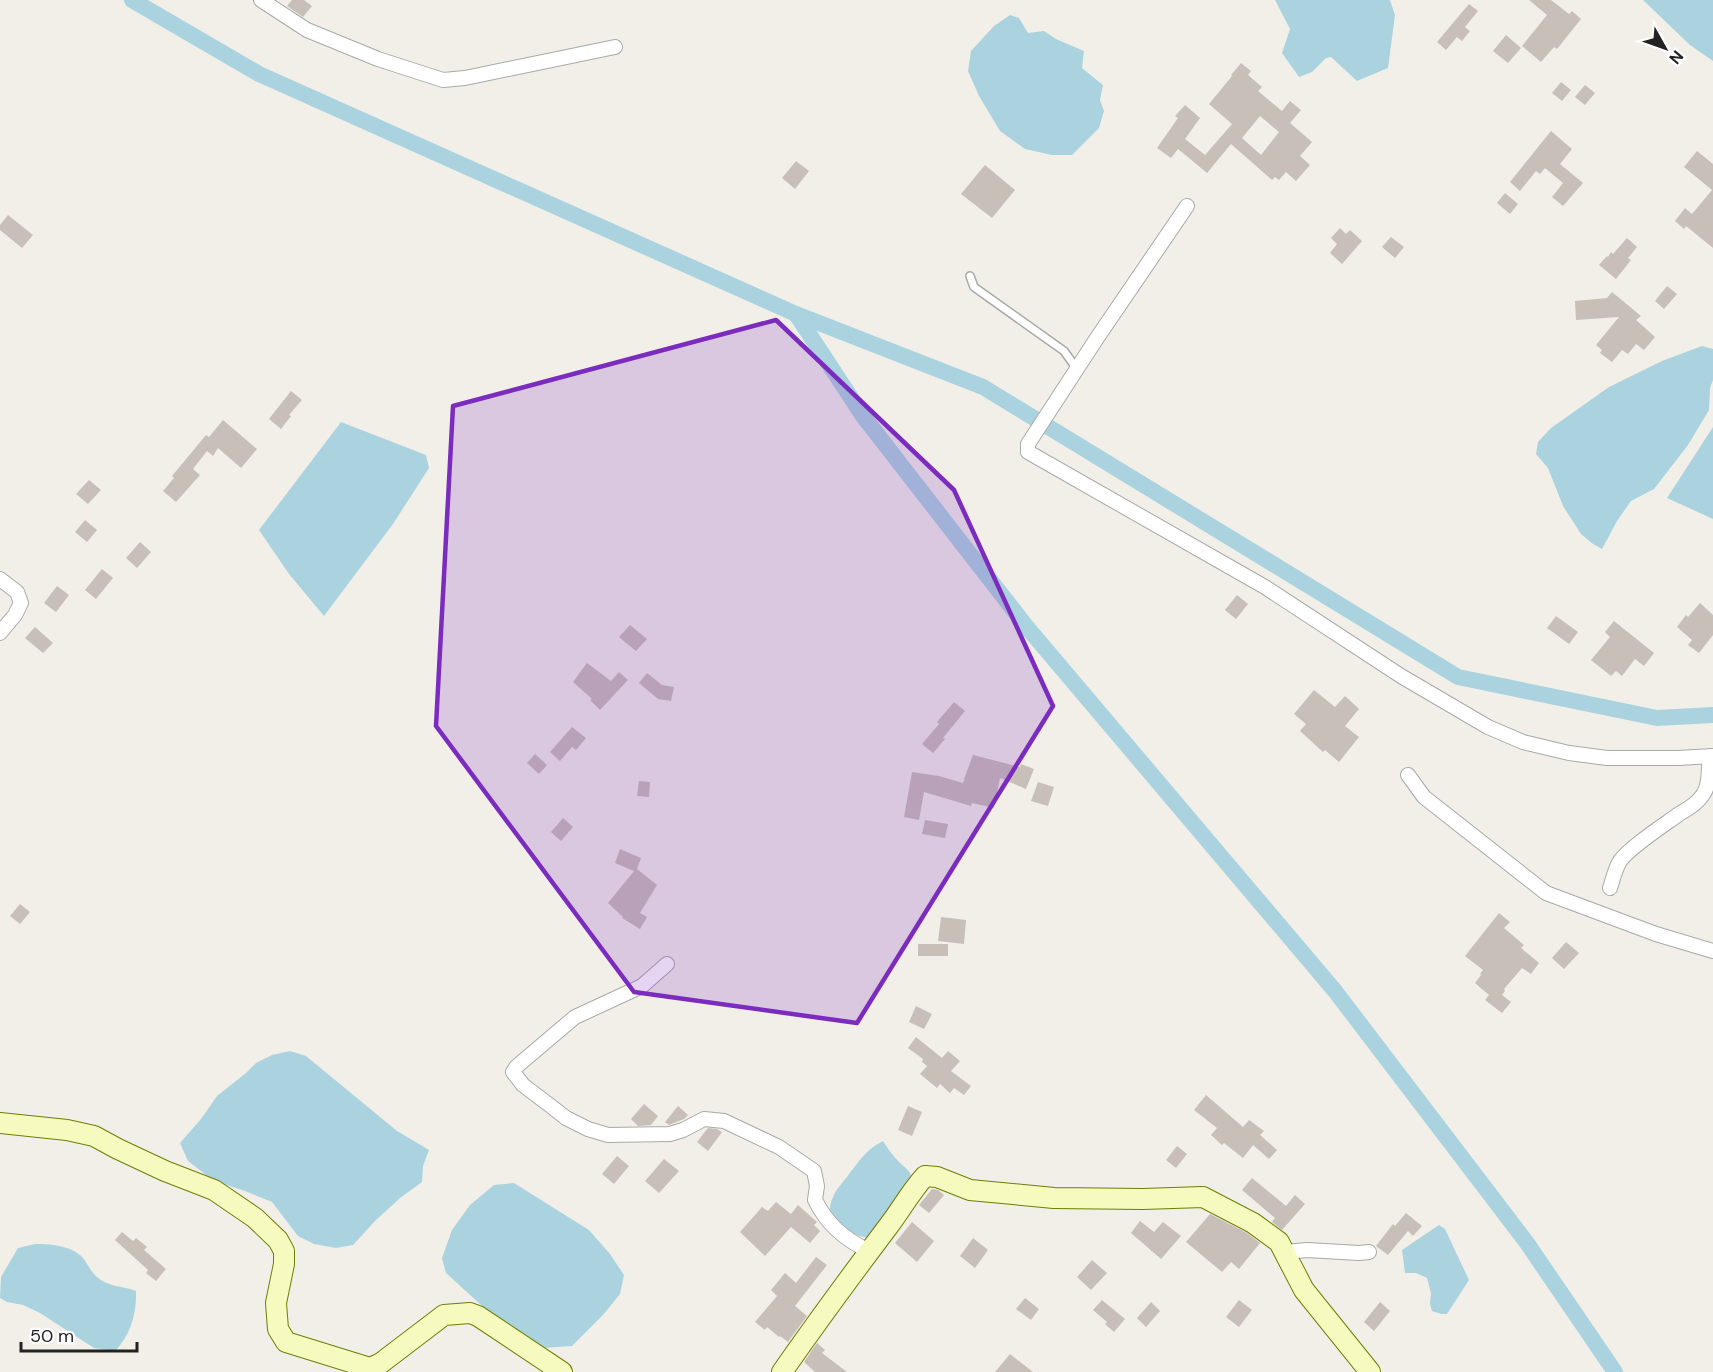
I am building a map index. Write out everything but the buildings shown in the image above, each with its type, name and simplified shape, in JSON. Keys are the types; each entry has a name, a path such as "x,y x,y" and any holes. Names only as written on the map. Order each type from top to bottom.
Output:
{"street":[{"path":"261,0 307,30 378,59 443,80 465,78 615,47"},
{"path":"1187,206 1028,444 1028,452 1265,587 1401,676 1488,727 1523,742 1569,753 1607,758 1711,756 1706,791 1694,805 1661,827 1620,860 1610,888"},
{"path":"0,579 17,592 21,603 15,615 0,633"},
{"path":"1408,775 1424,797 1546,894 1656,934 1713,951"},
{"path":"668,963 642,986 575,1017 516,1067 513,1072 516,1077 566,1118 588,1129 608,1135 670,1134 704,1119 714,1119 724,1121 779,1147 814,1171 818,1186 814,1200 823,1216 854,1244 869,1251"},
{"path":"0,1123 67,1130 94,1136 155,1166 214,1190 255,1218 278,1240 284,1251 284,1264 276,1303 278,1329 286,1342 370,1370 444,1315 470,1312 562,1372"},
{"path":"782,1372 926,1176 937,1177 970,1190 1054,1198 1203,1197 1253,1223 1279,1242 1304,1290 1370,1372"},
{"path":"1285,1252 1307,1250 1369,1252"}],"lane":[{"path":"970,276 974,287 1064,351 1077,369"}],"highlighted area":[{"path":"776,320 954,490 1053,706 857,1023 634,992 436,726 453,406"}],"water":[{"path":"1275,0 1390,0 1395,15 1388,68 1357,81 1331,57 1326,58 1312,72 1299,77 1282,53 1290,29"},
{"path":"1643,0 1713,0 1713,61 1690,45"},
{"path":"1010,15 1019,18 1028,33 1044,31 1084,51 1082,68 1103,85 1100,100 1104,111 1099,128 1072,155 1052,155 1025,149 1000,131 979,96 968,71 971,51 994,26"},
{"path":"1702,346 1713,349 1713,380 1710,388 1709,410 1688,445 1654,489 1631,501 1602,549 1581,534 1563,506 1548,468 1536,454 1538,442 1551,428 1609,387 1662,361"},
{"path":"341,422 426,455 429,468 393,524 324,616 289,574 259,530"},
{"path":"1713,427 1713,519 1667,498"},
{"path":"290,1051 306,1056 397,1131 429,1150 423,1166 422,1182 400,1198 353,1245 336,1248 314,1244 298,1236 272,1202 214,1181 188,1161 180,1143 217,1096 256,1063 272,1055"},
{"path":"883,1141 909,1171 912,1178 870,1238 845,1231 834,1221 830,1206 836,1191 861,1159"},
{"path":"514,1183 589,1230 610,1254 624,1275 620,1294 572,1346 543,1348 491,1314 446,1273 442,1258 452,1230 470,1205 494,1185"},
{"path":"1439,1225 1445,1229 1469,1280 1447,1314 1432,1311 1427,1278 1416,1273 1405,1273 1402,1250"},
{"path":"35,1244 70,1249 82,1257 101,1280 136,1291 132,1324 115,1351 94,1348 40,1313 0,1298 1,1277 18,1248"}],"waterway":[{"path":"132,0 259,74 796,314 863,416 1026,626 1335,991 1527,1243 1615,1372"},
{"path":"796,314 983,387 1458,677 1657,718 1713,715"}]}
